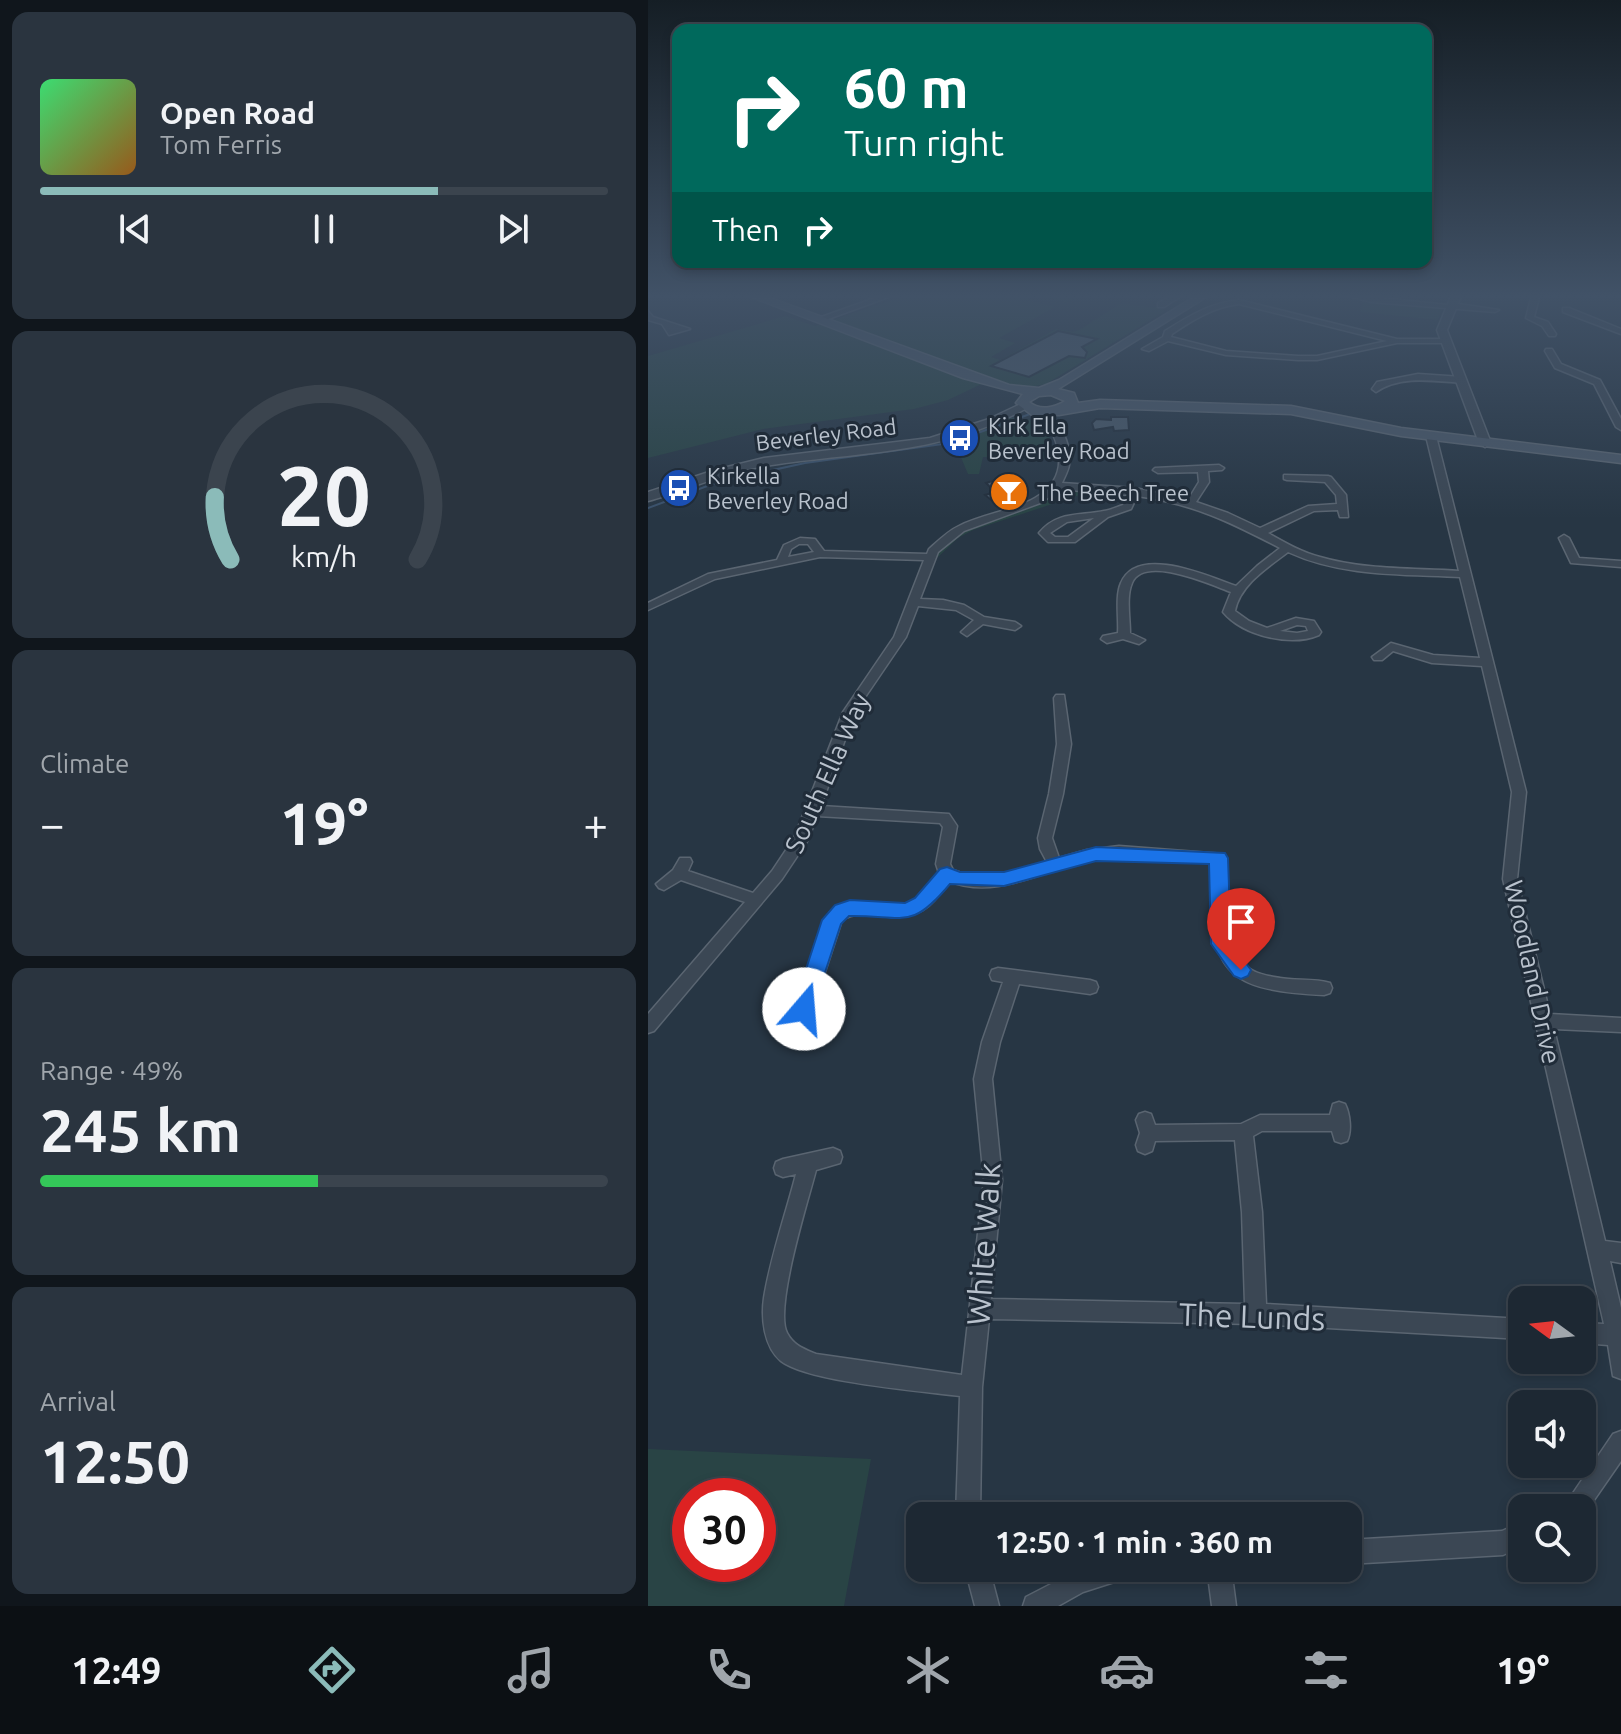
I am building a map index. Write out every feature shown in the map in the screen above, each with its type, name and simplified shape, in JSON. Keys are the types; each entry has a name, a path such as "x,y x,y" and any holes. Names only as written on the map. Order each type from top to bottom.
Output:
{"main road":[{"path":"954,369 1007,388 1040,392 1063,403"},
{"path":"1063,403 1108,369"},
{"path":"1007,388 1030,407 1063,403 1291,410 1431,436 1621,459"},
{"path":"1030,407 1040,392"}],"street":[{"path":"1457,369 1485,443"},
{"path":"1565,369 1597,382 1621,427"},
{"path":"1375,389 1380,384 1418,377 1462,380"},
{"path":"648,607 712,576 782,561 804,560 820,554 929,557 951,534 1039,500 1056,486 1065,457 1063,403"},
{"name":"Beverley Road","path":"648,497 709,474 762,463 922,444 963,436 1030,407"},
{"name":"Woodland Drive","path":"1431,436 1462,574 1519,792 1511,846 1510,879 1617,1335 1621,1368"},
{"path":"1191,503 1204,482 1203,468"},
{"path":"1158,470 1219,468"},
{"path":"1259,533 1312,508 1343,511 1341,495 1328,479 1291,475"},
{"path":"1056,486 1135,491 1191,503 1227,516 1287,548 1319,560 1361,569 1462,574"},
{"path":"1104,515 1075,515 1048,527 1044,533 1052,540 1071,540 1104,515 1127,507 1135,491"},
{"path":"1564,538 1575,561 1621,564"},
{"path":"782,561 785,549 792,542 811,541 820,554"},
{"path":"1269,631 1248,626 1232,617 1228,606 1265,564 1287,548"},
{"name":"South Ella Way","path":"648,1026 790,857 814,811 849,712 896,645 929,557"},
{"path":"1124,635 1125,585 1127,578 1141,569 1173,569 1239,591"},
{"path":"914,602 952,605 981,620 1020,627"},
{"path":"967,632 981,620"},
{"path":"1107,639 1124,635 1139,640"},
{"path":"1378,657 1391,647 1432,659 1485,662"},
{"path":"1056,865 1045,838 1064,744 1060,698"},
{"path":"814,811 944,818 950,826 943,864 947,874 958,879 1004,879 1086,855 1109,853 1218,858 1219,929 1221,944 1229,958 1248,975 1266,984 1287,988 1324,988"},
{"path":"664,884 682,868 756,900"},
{"path":"794,1039 835,916 850,908 902,912 912,909 922,903 947,874"},
{"name":"White Walk","path":"968,1502 971,1387 993,1180 983,1079 1006,976 1092,988"},
{"path":"1542,1021 1621,1025"},
{"path":"1146,1133 1243,1132 1260,1123 1340,1123"},
{"path":"1243,1132 1252,1212 1256,1314"},
{"path":"783,1168 833,1157"},
{"path":"808,1163 774,1300 775,1333 788,1353 816,1365 971,1387"},
{"path":"1596,1249 1621,1253"},
{"name":"The Lunds","path":"981,1309 1256,1314 1508,1328"},
{"path":"1596,1334 1617,1335"},
{"path":"1585,1494 1621,1442"},
{"path":"1362,1551 1508,1541"},
{"path":"981,1582 987,1606"},
{"path":"1035,1606 1076,1582"},
{"path":"1221,1582 1224,1606"}],"green space":[{"path":"648,369 1071,369 1046,384 1019,389 992,379 948,400 914,409 763,429 648,458"},
{"path":"1010,418 1043,421 1057,459 983,457 979,474 968,474 954,441"},
{"path":"1068,490 1092,491 973,530 958,538 938,557 933,554 954,534"},
{"path":"648,1449 871,1459 844,1606 648,1606"}],"building":[{"path":"1001,369 1044,369 1029,377"},
{"path":"1111,417 1128,417 1129,430 1114,431 1113,427 1094,430 1092,423 1096,419 1111,420"},
{"name":"The Beech Tree","path":"1006,480 1024,494 995,503 985,495 995,492 986,483"}],"waterway":[{"path":"648,508 718,482 805,463 950,443 1030,414"}],"place":[{"name":"Kirk Ella Beverley Road","path":"960,438"},
{"name":"Kirkella Beverley Road","path":"679,488"},
{"name":"The Beech Tree","path":"1009,492"}],"route":[{"path":"804,1009 832,920 842,910 907,911 922,903 947,874 958,879 1004,879 1096,854 1218,858 1221,944 1241,970"}]}
